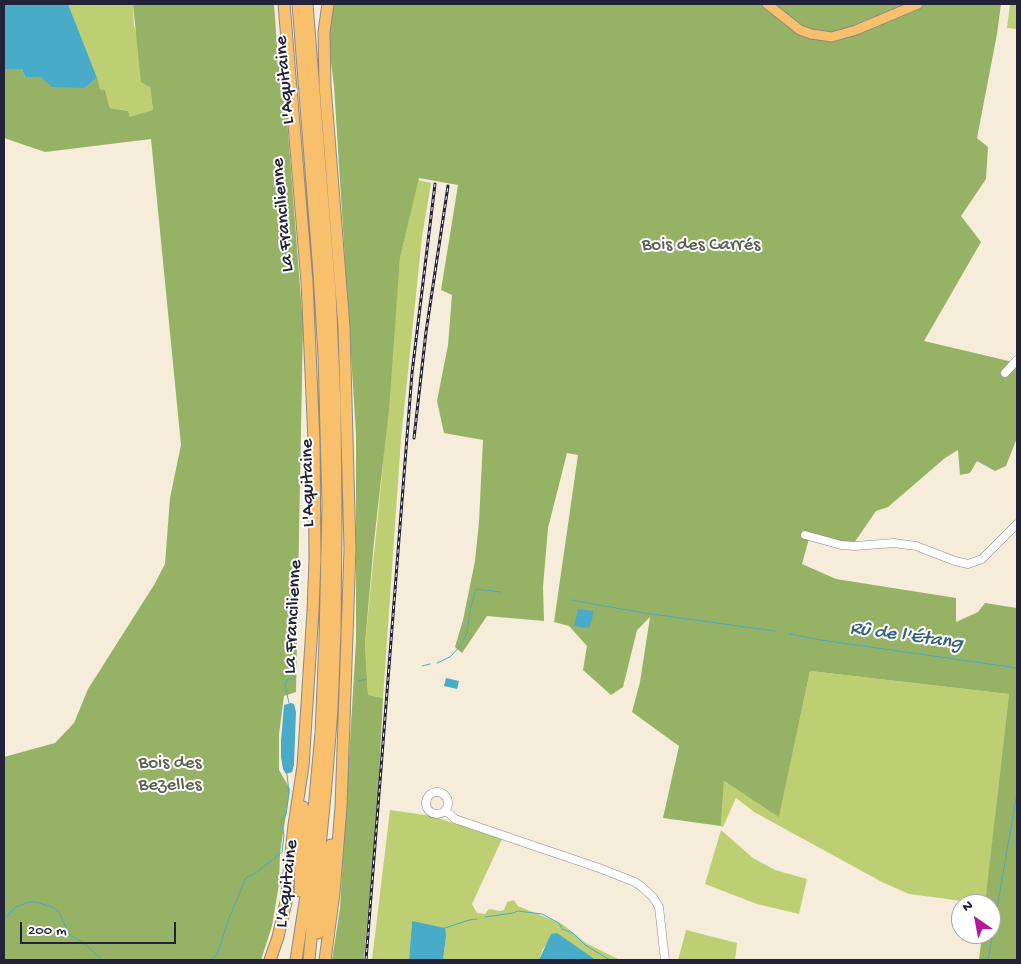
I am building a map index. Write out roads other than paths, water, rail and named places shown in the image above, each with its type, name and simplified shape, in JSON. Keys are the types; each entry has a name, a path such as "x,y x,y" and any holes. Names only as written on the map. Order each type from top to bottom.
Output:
{"highway":[{"name":"La Francilienne","path":"270,960 278,937 286,902 294,825 303,766 313,611 314,442 307,282 284,4"},
{"name":"L'Aquitaine","path":"296,956 306,895 321,732 326,631 328,514 324,356 298,4"},
{"name":"L'Aquitaine","path":"307,4 330,292 335,406 336,524 335,630 331,718 311,960"},
{"path":"313,4 325,86"},
{"path":"326,960 337,864 341,807 349,576 349,460 344,327 325,86 324,32 328,4"},
{"path":"311,960 326,888 342,751"},
{"path":"296,956 303,816 303,766"}],"main road":[{"path":"767,4 800,30 824,37 842,35 918,4"}],"street":[{"path":"1005,373 1017,360"},
{"path":"805,535 841,545 894,544 916,546 955,562 968,564 982,558 1017,524"},
{"path":"445,810 455,819 600,868 635,882 649,892 660,906 666,960"}],"water":[{"path":"4,4 68,4 97,78 85,88 52,87 41,77 25,77 22,69 4,69"},
{"path":"578,609 593,611 589,628 574,626"},
{"path":"446,678 459,681 457,689 444,686"},
{"path":"294,704 296,712 294,765 292,772 286,774 281,757 281,741 284,705"},
{"path":"412,921 445,928 443,960 409,960"},
{"path":"557,933 596,960 539,960 551,934"}],"waterway":[{"name":"Rû de l'Étang","path":"437,663 450,657 461,645 467,633 476,589 501,592"},
{"name":"Rû de l'Étang","path":"571,600 644,613 775,631"},
{"name":"Rû de l'Étang","path":"790,634 1017,668"},
{"name":"Rû de l'Étang","path":"422,666 430,664"},
{"path":"289,703 285,685 287,680 296,677"},
{"path":"358,681 366,679"},
{"path":"210,960 217,955 228,921 246,878 257,872 282,852 284,835 281,821 286,815 289,793 287,774"},
{"path":"988,960 1017,793"},
{"path":"4,919 16,907 29,902 52,907 59,912 69,934 85,944 102,960"},
{"path":"485,917 518,911 542,914 559,923 562,929 573,933 585,945 610,960"},
{"path":"445,928 477,919"}],"railway":[{"path":"366,960 412,373 435,184"},
{"path":"414,438 426,332 448,186"}],"park label":[{"name":"Bois des Carrés","path":"701,246"},
{"name":"Bois des Bezelles","path":"170,775"}]}
